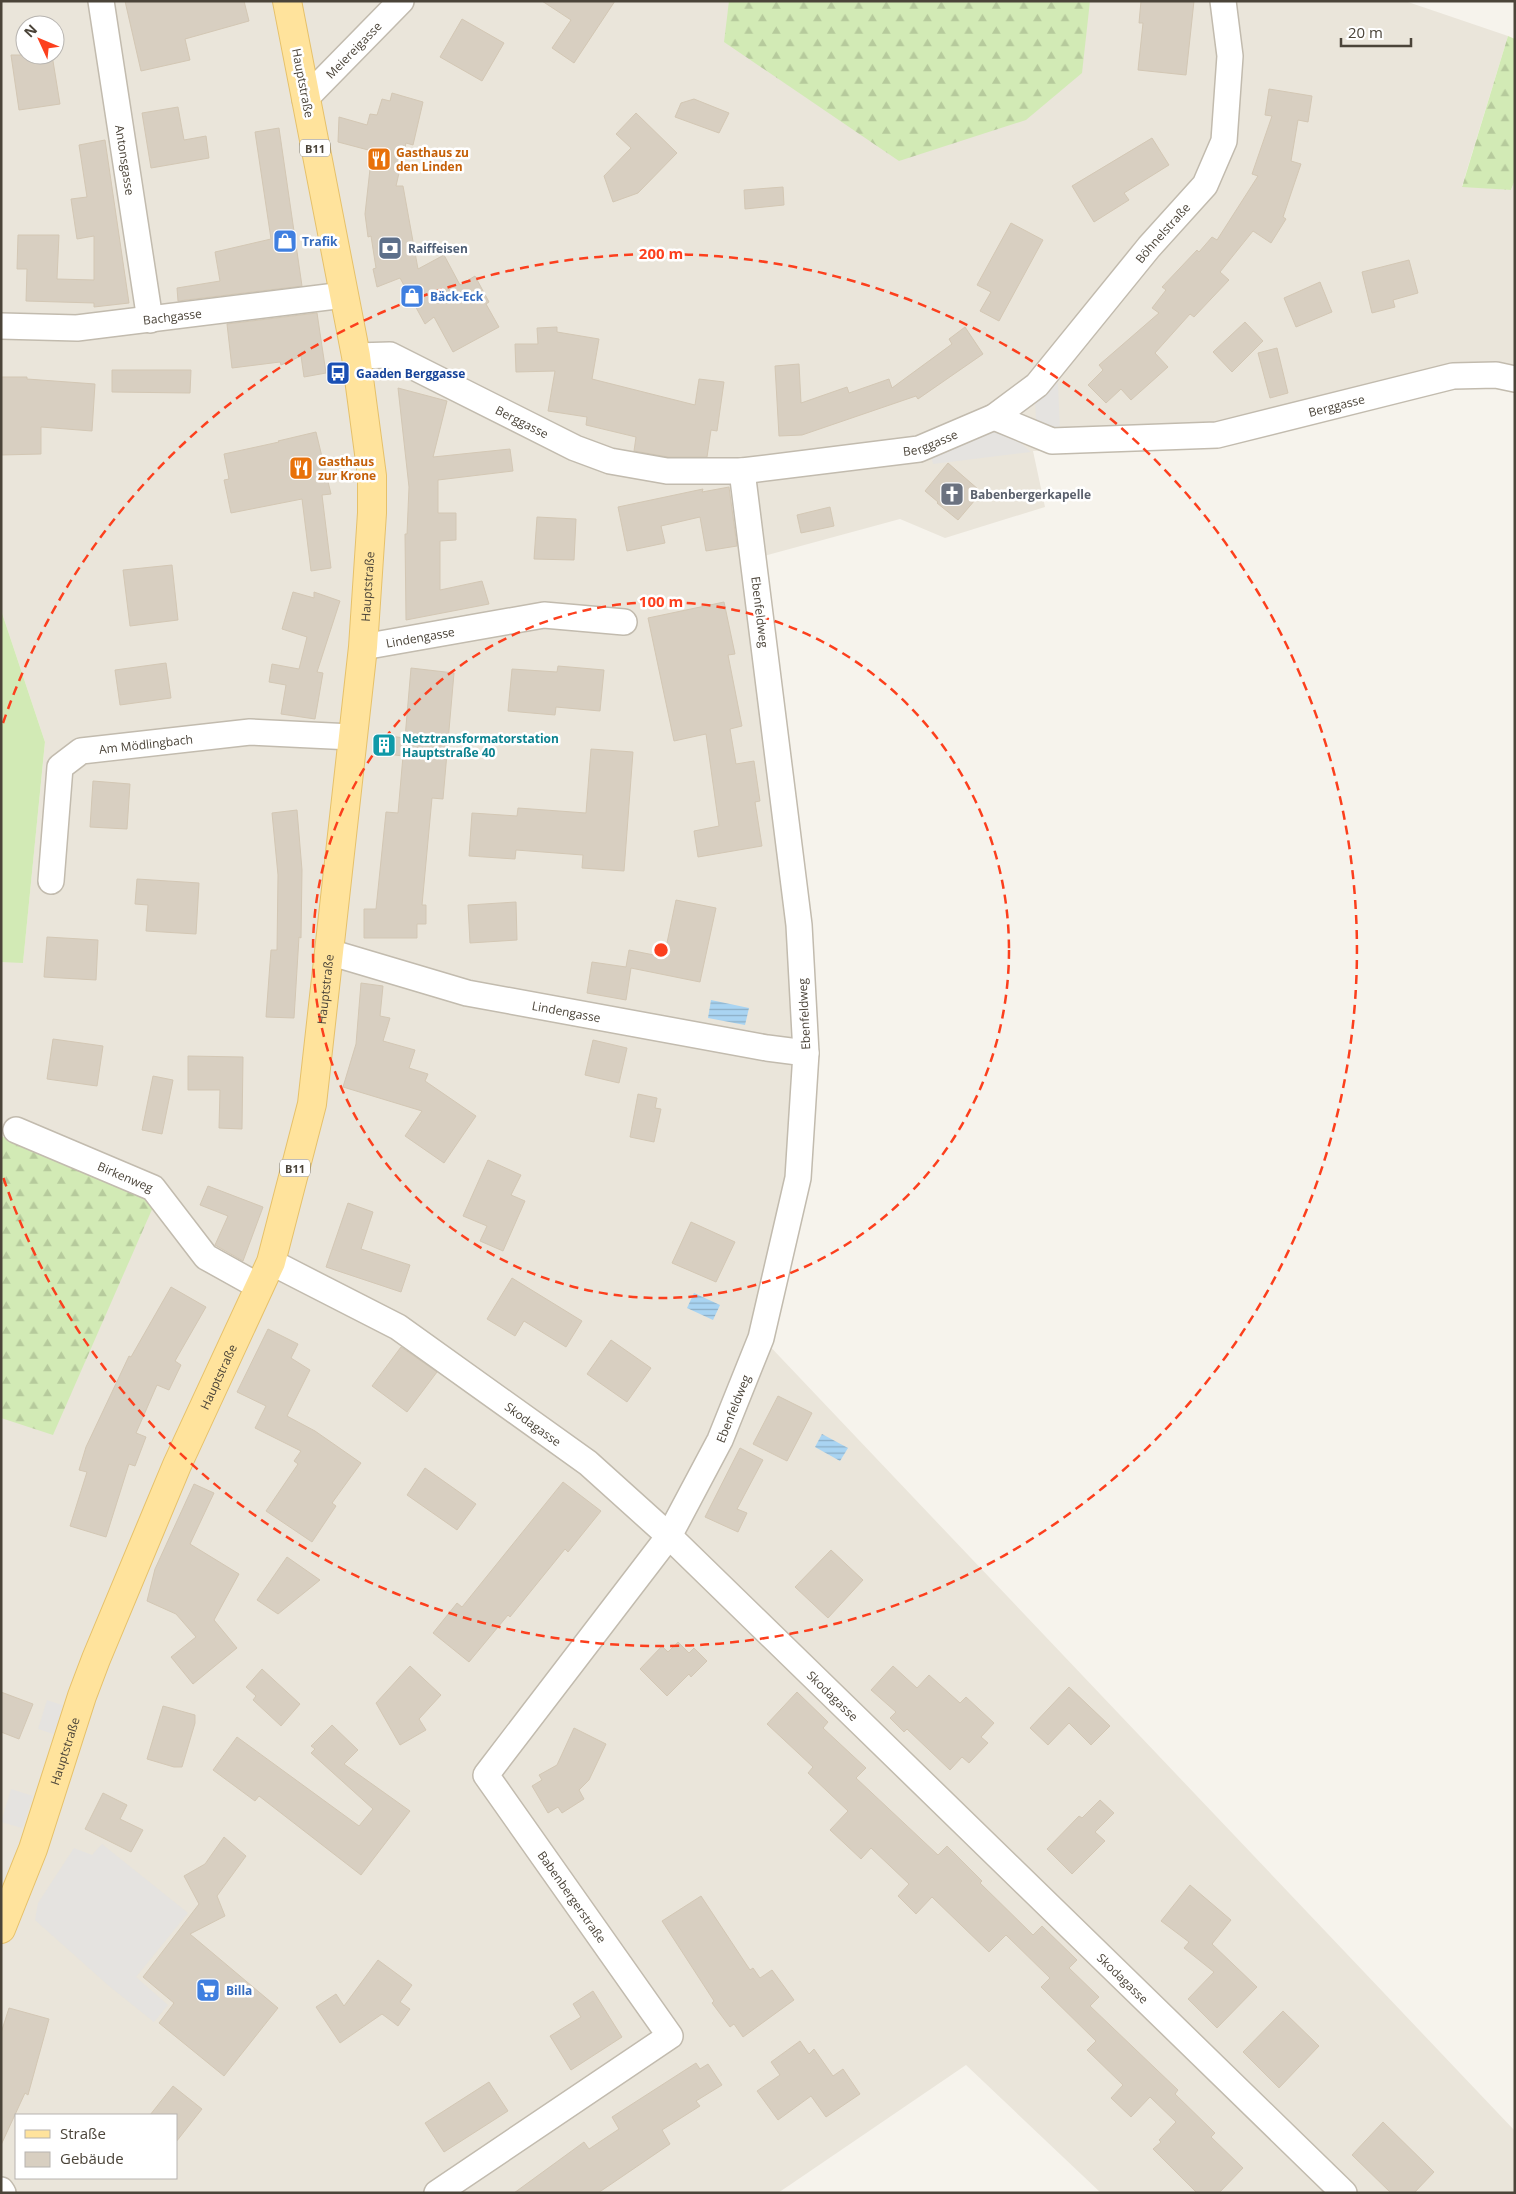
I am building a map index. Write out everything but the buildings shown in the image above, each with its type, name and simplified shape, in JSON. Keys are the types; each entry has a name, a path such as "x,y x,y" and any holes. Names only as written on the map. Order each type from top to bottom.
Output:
{"main road":[{"name":"Hauptstraße","path":"1,1930 33,1849 82,1696 96,1659 177,1465 271,1262 312,1104 363,647 372,513 372,476 356,356 287,1"}],"street":[{"name":"Antonsgasse","path":"102,1 150,320"},
{"name":"Meiereigasse","path":"305,99 401,1"},
{"name":"Böhnelstraße","path":"994,417 1037,385 1149,247 1205,185 1224,141 1230,56 1223,1"},
{"name":"Bachgasse","path":"1,326 77,328 344,295"},
{"name":"Berggasse","path":"356,356 390,355 575,448 610,461 667,471 742,470 919,449 994,417 1052,441 1217,435 1454,376 1496,375 1515,379"},
{"name":"Ebenfeldweg","path":"669,1536 720,1440 762,1338 798,1178 806,1053 799,924 742,470"},
{"name":"Lindengasse","path":"363,647 544,615 624,622"},
{"name":"Am Mödlingbach","path":"51,880 60,767 81,750 250,732 352,737"},
{"name":"Lindengasse","path":"329,952 467,992 768,1048 806,1053"},
{"name":"Birkenweg","path":"16,1130 153,1188 206,1257 260,1287"},
{"name":"Skodagasse","path":"271,1262 398,1327 588,1463 669,1536 1344,2193"},
{"name":"Babenbergerstraße","path":"437,2193 670,2036 486,1775 669,1536"}],"shaded area":[{"path":"1,1 1405,1 1508,36 1462,186 1511,190 1515,180 1515,387 1475,383 1180,448 1033,451 1045,507 945,538 900,519 753,559 806,1053 762,1338 1515,2131 1515,2193 1101,2193 966,2065 778,2193 1,2193 1,962 23,962 45,742 1,610"},
{"path":"1054,378 1058,383 1060,430 1036,421 1035,401"},
{"path":"995,428 1007,431 1031,452 933,464 930,452"},
{"path":"47,1700 68,1707 59,1736 38,1729"},
{"path":"11,1789 33,1796 22,1828 1,1822"},
{"path":"102,1844 188,1913 136,1977 168,2005 154,2022 109,1986 35,1920 38,1903 74,1848 92,1855"}],"green space":[{"path":"729,1 1090,1 1082,73 1026,120 899,161 724,42"},
{"path":"1508,36 1515,39 1515,180 1511,190 1462,187"},
{"path":"1,610 45,742 23,963 1,962"},
{"path":"1,1136 157,1198 53,1435 1,1418"}],"water":[{"path":"711,1000 749,1008 745,1025 708,1018"},
{"path":"694,1293 720,1305 713,1320 687,1308"},
{"path":"822,1434 848,1448 840,1461 815,1447"}],"place":[{"name":"Gasthaus zu den Linden","path":"379,159"},
{"name":"Trafik","path":"285,241"},
{"name":"Raiffeisen","path":"390,248"},
{"name":"Bäck-Eck","path":"412,296"},
{"name":"Gaaden Berggasse","path":"338,373"},
{"name":"Gasthaus zur Krone","path":"301,468"},
{"name":"Babenbergerkapelle","path":"952,494"},
{"name":"Netztransformatorstation Hauptstraße 40","path":"384,745"},
{"name":"Billa","path":"208,1990"}]}
